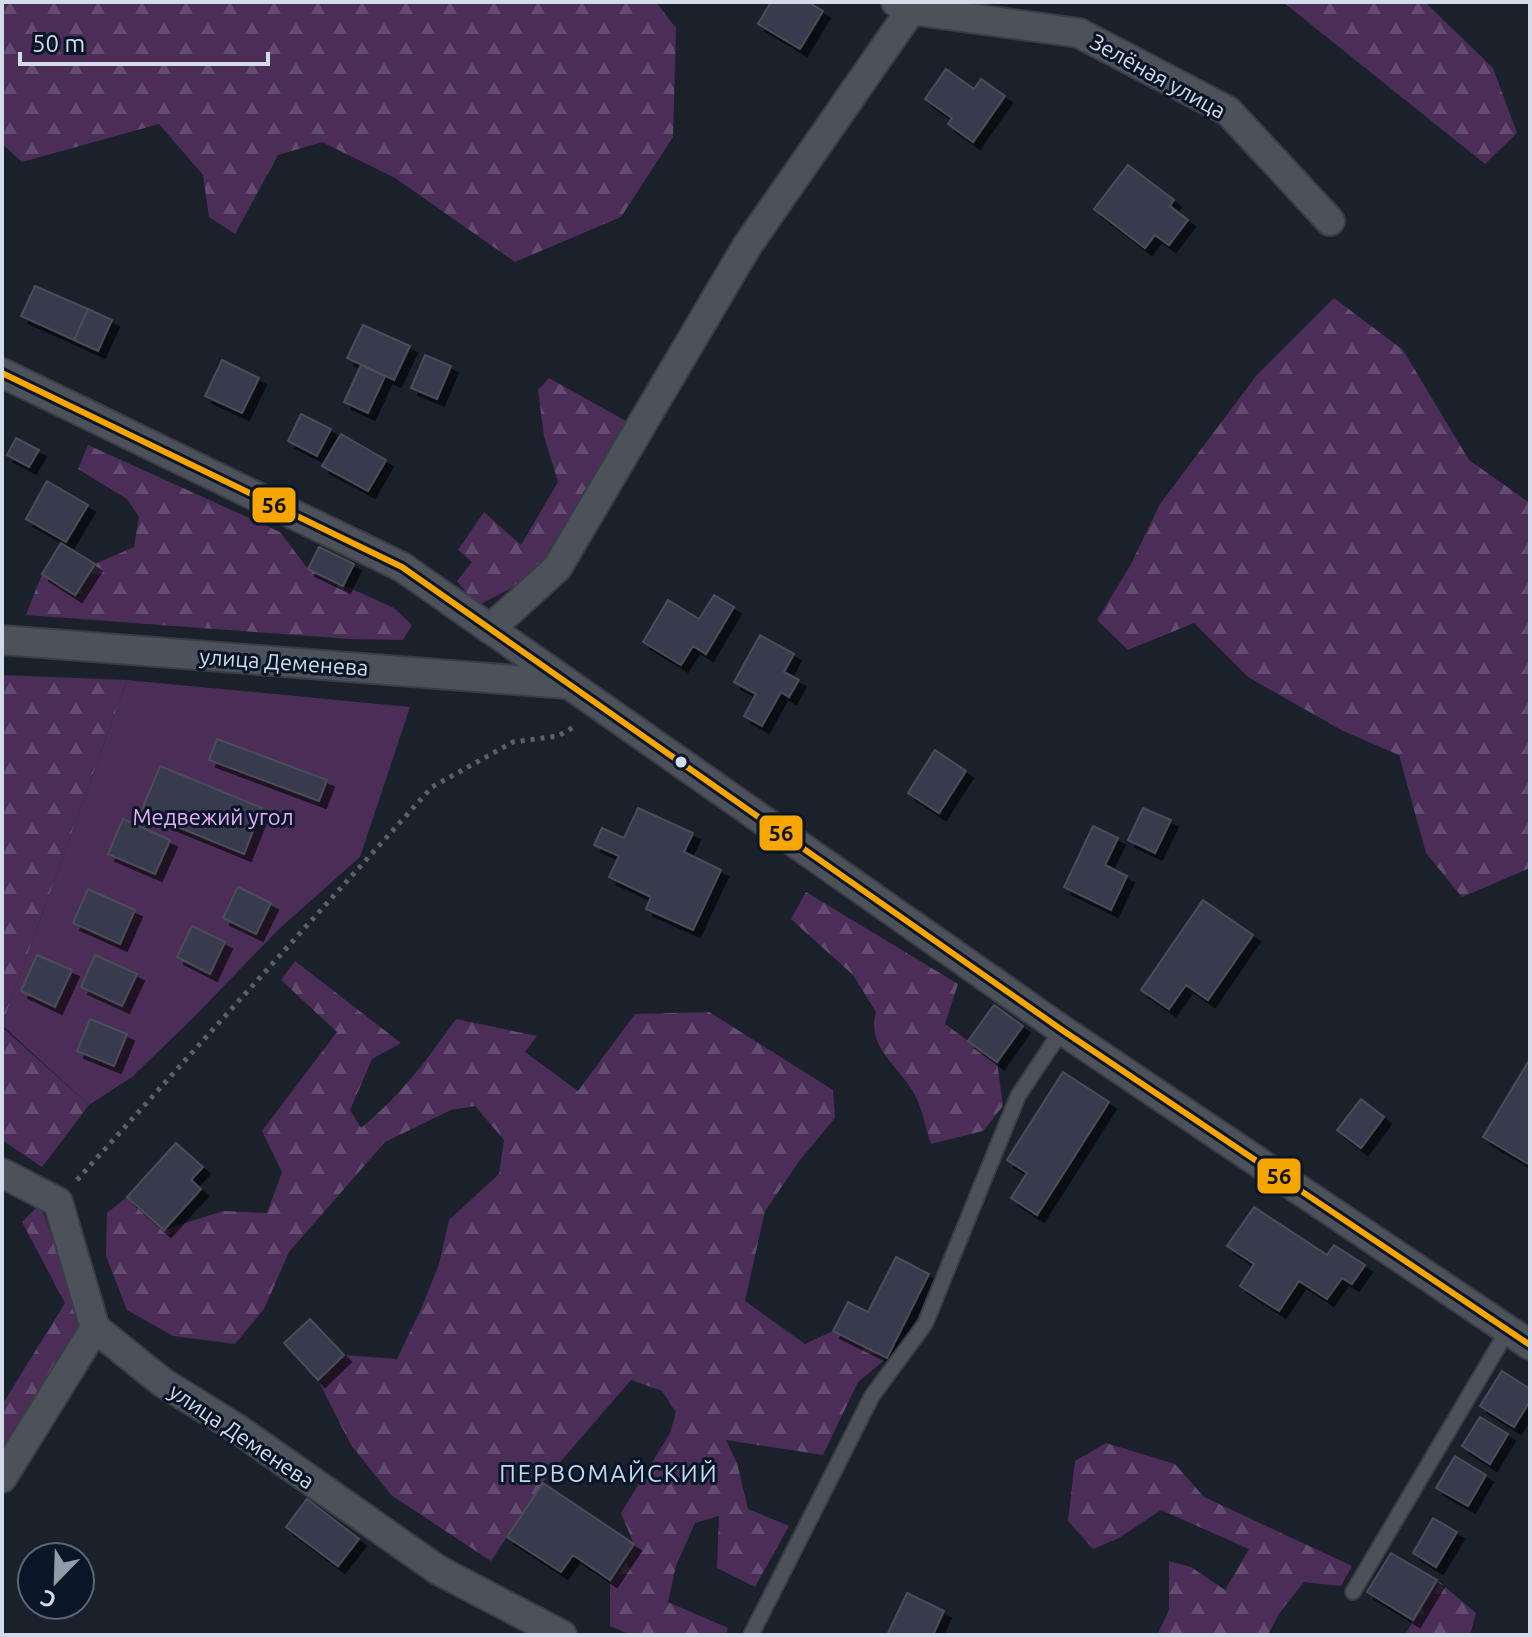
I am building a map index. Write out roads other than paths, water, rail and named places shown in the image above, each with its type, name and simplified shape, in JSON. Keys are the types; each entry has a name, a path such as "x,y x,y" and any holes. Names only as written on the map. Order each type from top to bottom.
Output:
{"street":[{"name":"Зелёная улица","path":"904,6 1079,33 1228,111 1330,221"},
{"path":"490,629 557,568 747,246 904,6"},
{"path":"2,373 402,567 1062,1030 1519,1337"},
{"name":"улица Деменева","path":"2,640 567,684"},
{"path":"2,1173 58,1202 95,1328 2,1478"},
{"name":"улица Деменева","path":"95,1328 162,1382 236,1428 438,1570 562,1635"}],"lane":[{"path":"751,1635 872,1396 925,1324 1018,1096 1062,1030"},
{"path":"1353,1592 1519,1337"}],"district":[{"name":"ПЕРВОМАЙСКИЙ","path":"609,1474"}],"park label":[{"name":"Медвежий угол","path":"213,817"}]}
